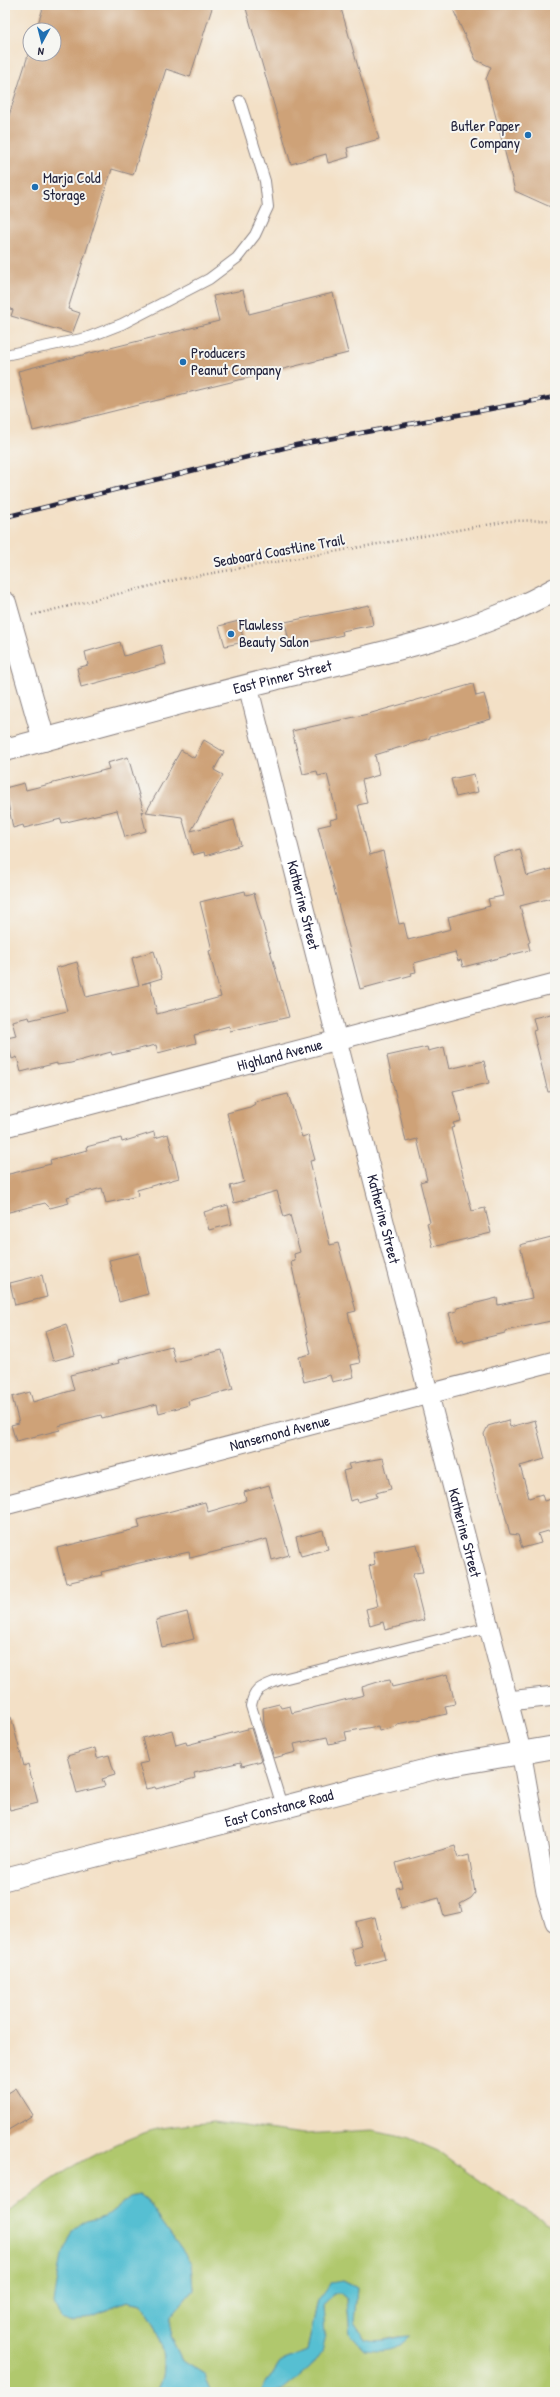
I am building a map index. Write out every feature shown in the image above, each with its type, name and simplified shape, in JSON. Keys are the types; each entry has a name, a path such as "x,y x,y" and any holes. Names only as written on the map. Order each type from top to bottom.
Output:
{"main road":[{"name":"East Pinner Street","path":"5,750 375,654 475,625 506,613 555,589"},
{"path":"8,612 44,740"},
{"name":"East Constance Road","path":"5,1879 282,1806 439,1767 521,1751 555,1747"}],"street":[{"name":"Katherine Street","path":"248,686 337,1040 521,1751 546,1892 555,1922"},
{"name":"Highland Avenue","path":"5,1127 555,983"},
{"name":"Nansemond Avenue","path":"5,1505 555,1361"},
{"path":"508,1701 555,1696"}],"lane":[{"path":"5,355 86,338 122,324 209,279 237,258 256,235 268,207 265,181 240,101"},
{"path":"282,1806 252,1706 253,1696 259,1688 279,1680 489,1627"}],"path":[{"name":"Seaboard Coastline Trail","path":"8,612 93,599 180,580 509,521 555,520"}],"green space":[{"path":"214,2122 304,2134 372,2130 406,2137 438,2151 495,2192 555,2227 555,2392 281,2392 325,2335 323,2307 333,2294 341,2294 347,2299 350,2334 364,2350 410,2337 404,2336 377,2341 366,2340 354,2322 357,2288 343,2281 318,2300 307,2351 280,2362 261,2392 212,2392 204,2374 182,2360 170,2336 171,2316 193,2290 191,2263 147,2201 139,2195 130,2197 105,2217 86,2221 73,2323 127,2302 141,2305 147,2313 158,2335 163,2359 163,2371 155,2392 5,2392 5,2216 53,2179 89,2158 125,2140 161,2128"}],"water":[{"path":"139,2195 147,2201 191,2263 193,2290 171,2316 170,2336 182,2360 204,2374 212,2392 155,2392 163,2371 163,2359 158,2335 147,2313 141,2305 127,2302 73,2323 61,2319 54,2303 62,2255 74,2230 86,2221 105,2217 130,2197"},
{"path":"343,2281 357,2288 354,2322 365,2339 377,2341 410,2336 399,2345 389,2350 364,2350 350,2334 347,2299 341,2294 333,2294 323,2307 325,2335 321,2352 310,2368 281,2392 261,2392 280,2362 307,2351 318,2300 331,2283"}],"building":[{"name":"Marja Cold Storage","path":"44,5 213,5 190,77 166,69 133,175 112,169 68,309 80,313 72,334 11,316 13,310 5,307 5,128 26,62 62,62 62,22 39,22"},
{"path":"245,5 340,5 379,139 347,148 349,157 328,163 326,154 291,164"},
{"name":"Butler Paper Company","path":"451,5 555,5 555,209 515,191 486,79 491,67 476,60"},
{"name":"Producers Peanut Company","path":"243,290 249,314 333,293 348,353 33,431 18,371 219,321 213,296"},
{"path":"369,605 373,625 342,631 343,635 291,646 289,643 285,622"},
{"name":"Flawless Beauty Salon","path":"239,621 244,642 225,646 219,626"},
{"path":"120,642 124,656 161,645 166,664 81,687 77,668 88,665 85,652"},
{"path":"473,684 476,696 484,694 491,719 430,736 430,738 375,755 379,775 362,780 367,803 358,805 370,855 383,851 399,924 404,923 408,940 451,929 448,917 490,906 488,899 503,896 493,856 520,849 527,876 555,868 555,897 520,906 530,942 528,943 530,950 463,967 461,960 458,961 455,952 414,963 416,972 411,973 412,975 360,989 318,827 331,824 330,820 338,818 327,774 318,776 317,771 303,774 292,731 368,714"},
{"path":"204,740 224,752 214,770 223,775 191,831 234,820 241,845 205,856 204,852 193,855 182,817 146,812 181,750 194,758"},
{"path":"128,757 144,812 141,811 146,831 125,837 117,810 62,823 61,819 24,828 23,825 13,828 5,788 24,783 26,790 109,769 107,763"},
{"path":"474,774 478,792 456,797 451,779"},
{"path":"245,891 246,895 254,893 289,1017 230,1031 229,1026 194,1035 196,1043 158,1053 156,1045 112,1055 111,1052 71,1063 57,1065 57,1063 21,1072 17,1057 12,1059 7,1038 16,1036 12,1021 29,1017 30,1020 67,1011 56,968 77,962 86,997 139,985 132,958 154,951 162,978 142,984 150,982 157,1014 221,997 209,951 212,950 200,902"},
{"path":"555,1013 555,1091 548,1092 533,1031 536,1030 533,1018"},
{"path":"427,1047 428,1051 444,1047 449,1069 484,1061 489,1083 453,1091 461,1121 453,1123 455,1127 451,1128 472,1211 485,1208 491,1233 433,1247 427,1223 430,1222 420,1182 427,1180 417,1139 406,1142 387,1056"},
{"path":"288,1094 302,1137 308,1135 315,1160 310,1161 330,1245 338,1243 356,1311 348,1313 360,1363 351,1365 354,1377 332,1382 330,1375 304,1382 299,1357 311,1354 291,1262 295,1261 294,1254 300,1252 290,1215 284,1217 277,1191 234,1203 230,1186 244,1182 227,1113 250,1107 255,1104 254,1102"},
{"path":"154,1132 155,1138 168,1134 179,1178 137,1190 138,1196 106,1203 102,1188 67,1197 69,1203 50,1208 45,1203 5,1213 5,1175 51,1164 50,1160 87,1150 86,1147 121,1138 122,1142"},
{"path":"228,1205 232,1224 209,1230 204,1212"},
{"path":"555,1236 555,1320 505,1331 505,1333 464,1343 463,1340 457,1342 449,1313 457,1311 457,1308 497,1298 498,1305 532,1298 520,1245"},
{"path":"139,1253 148,1294 119,1302 109,1260"},
{"path":"42,1275 47,1297 15,1305 10,1283"},
{"path":"66,1324 75,1355 53,1361 45,1331"},
{"path":"171,1346 175,1362 222,1350 233,1389 188,1401 189,1405 159,1413 157,1404 102,1418 101,1415 58,1426 60,1430 16,1441 11,1425 19,1423 12,1397 30,1392 33,1402 74,1390 70,1375 119,1363 118,1360"},
{"path":"508,1420 510,1427 535,1420 545,1459 520,1466 529,1498 542,1494 544,1501 555,1498 555,1529 538,1534 541,1543 522,1548 518,1535 510,1534 484,1434 488,1426"},
{"path":"383,1458 391,1489 376,1493 377,1497 358,1502 357,1499 350,1501 343,1471 350,1469 348,1464"},
{"path":"269,1485 289,1555 272,1560 267,1539 190,1558 189,1552 101,1572 102,1575 66,1583 57,1548 140,1528 138,1520 205,1502 208,1512 242,1502 246,1500 244,1492"},
{"path":"323,1530 328,1549 301,1556 296,1537"},
{"path":"417,1544 423,1572 414,1573 413,1576 424,1620 385,1630 383,1622 370,1626 366,1609 378,1606 369,1566 375,1564 373,1552"},
{"path":"187,1612 194,1639 162,1647 156,1620"},
{"path":"448,1674 455,1704 445,1706 447,1714 397,1724 397,1726 379,1731 378,1726 345,1732 347,1740 329,1744 327,1737 294,1744 296,1752 274,1758 264,1725 263,1708 279,1704 281,1708 290,1706 292,1713 364,1695 362,1687 378,1682 390,1680 392,1687"},
{"path":"11,1717 24,1766 28,1764 38,1803 10,1810 5,1793 5,1718"},
{"path":"251,1728 261,1761 242,1766 241,1762 194,1773 195,1778 156,1789 155,1787 146,1789 139,1764 148,1762 142,1738 172,1730 176,1745 186,1742 187,1745"},
{"path":"95,1748 97,1758 109,1755 115,1775 102,1779 105,1786 77,1793 67,1756"},
{"path":"455,1846 458,1858 469,1855 475,1893 471,1898 460,1904 462,1912 444,1916 439,1898 401,1908 396,1888 402,1887 396,1863"},
{"path":"375,1917 385,1959 357,1967 352,1949 362,1946 355,1922"},
{"path":"16,2088 33,2115 5,2132 5,2095"}],"railway":[{"path":"5,517 296,445 555,397"}],"place":[{"name":"Butler Paper Company","path":"528,135"},
{"name":"Marja Cold Storage","path":"35,187"},
{"name":"Producers Peanut Company","path":"183,362"},
{"name":"Flawless Beauty Salon","path":"231,634"}]}
